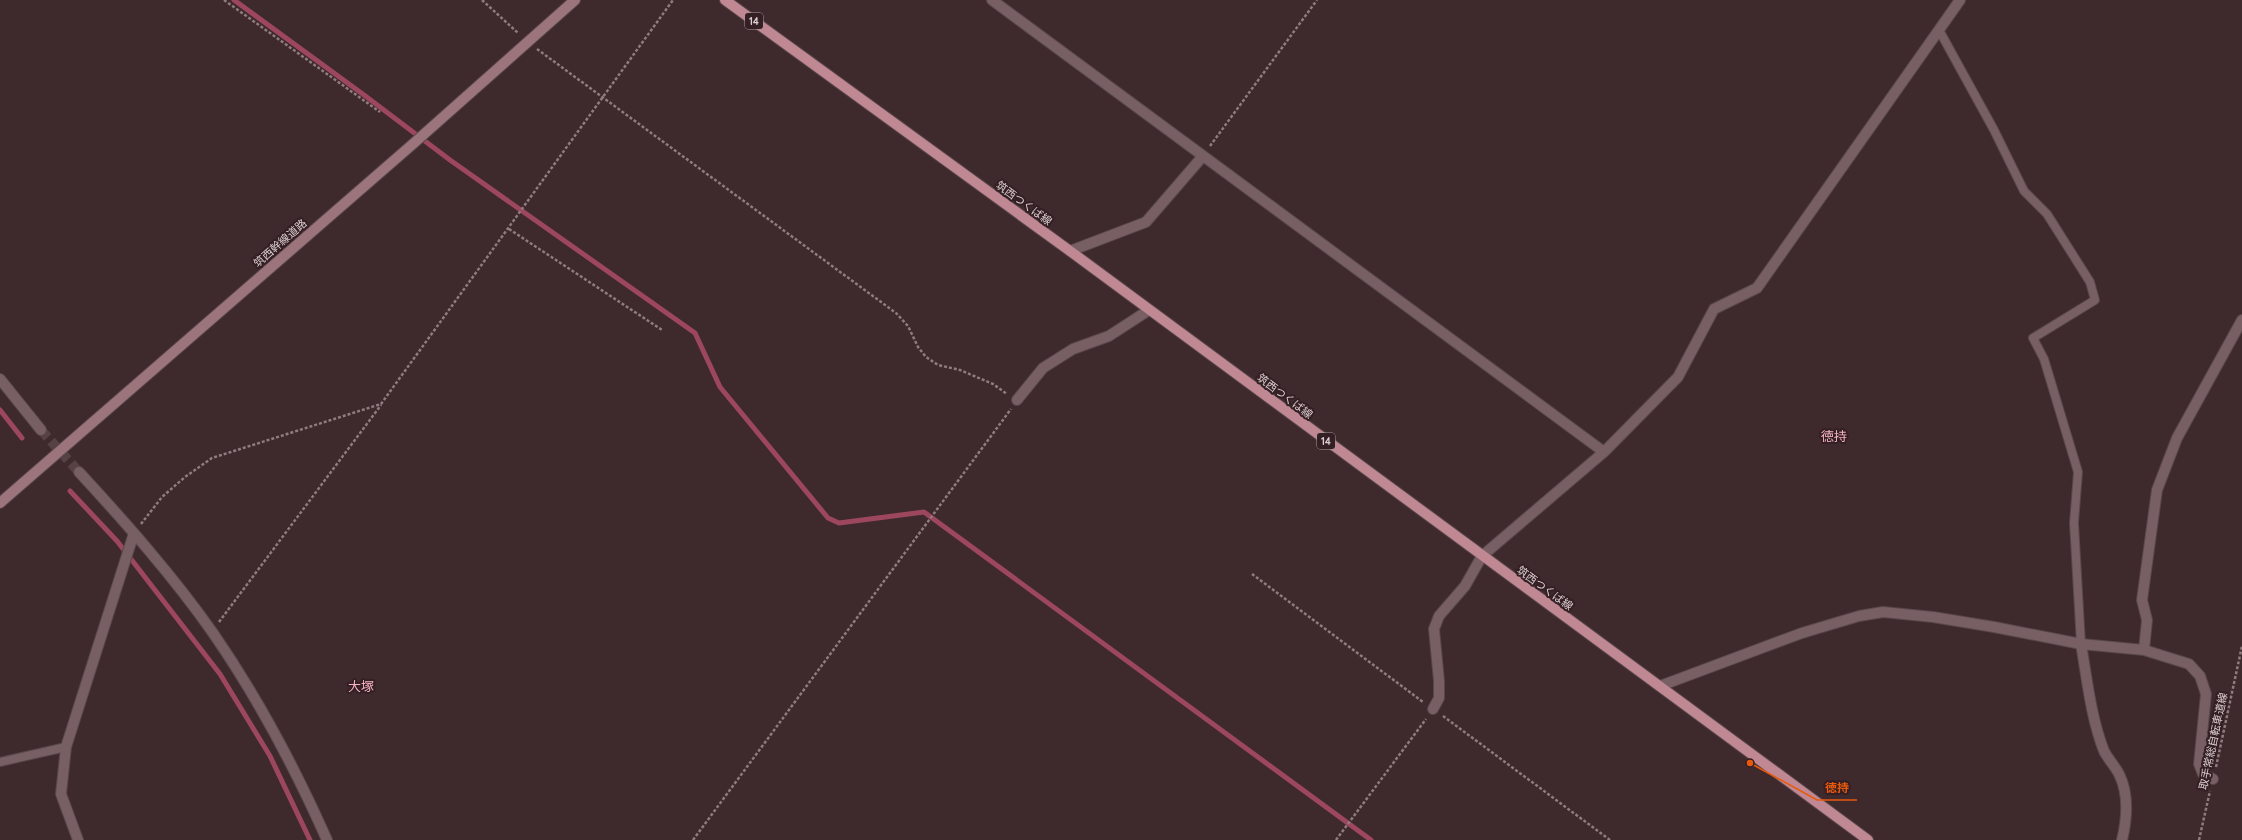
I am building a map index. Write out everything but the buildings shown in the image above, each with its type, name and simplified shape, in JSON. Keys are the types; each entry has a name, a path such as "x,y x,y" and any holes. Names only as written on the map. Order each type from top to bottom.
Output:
{"main road":[{"name":"筑西つくば線","path":"725,0 1070,251 1868,840"}],"street":[{"name":"筑西幹線道路","path":"0,503 528,42 574,0"},
{"path":"992,0 1604,452"},
{"path":"1433,709 1439,698 1439,681 1434,629 1439,616 1465,586 1482,556 1604,452 1678,377 1714,309 1757,288 1960,0"},
{"path":"1070,251 1146,222 1203,156"},
{"path":"1017,400 1043,368 1073,349 1109,336 1148,310"},
{"path":"2144,650 2147,620 2142,600 2157,490 2177,438 2242,320"},
{"path":"0,379 41,430"},
{"path":"79,472 134,533 212,632 284,749 327,840"},
{"path":"78,840 61,794 66,747 134,533"},
{"path":"1660,686 1802,633 1859,616 1883,612 1994,626 2081,644 2144,650 2189,664 2200,676 2206,694 2199,764 2203,774 2213,779"},
{"path":"2081,644 2093,709 2104,751 2120,775 2126,798 2126,823 2122,840"}],"lane":[{"path":"1939,30 1994,130 2024,191 2051,220 2090,282 2094,300 2033,338 2044,359 2078,472 2074,523 2081,644"},
{"path":"0,762 66,747"}],"path":[{"path":"224,0 380,112"},
{"path":"482,0 528,42 602,98 896,313 908,326 918,347 926,357 938,365 960,370 993,384 1017,400 693,840"},
{"path":"212,632 509,229 673,0"},
{"path":"1203,156 1317,0"},
{"path":"509,229 662,330"},
{"path":"134,533 162,497 185,477 212,458 381,404"},
{"name":"取手常総自転車道線","path":"2198,840 2242,646"},
{"path":"1336,840 1433,709"}],"waterway":[{"path":"234,0 450,160 695,333 720,387 828,518 839,523 924,512 1371,840"},
{"path":"0,410 22,438"},
{"path":"70,491 117,541 220,674 270,756 310,840"}],"tunnel":[{"path":"41,430 79,472"}],"place":[{"name":"徳持","path":"1750,763"}],"district":[{"name":"徳持","path":"1834,436"},
{"name":"大塚","path":"361,686"}]}
